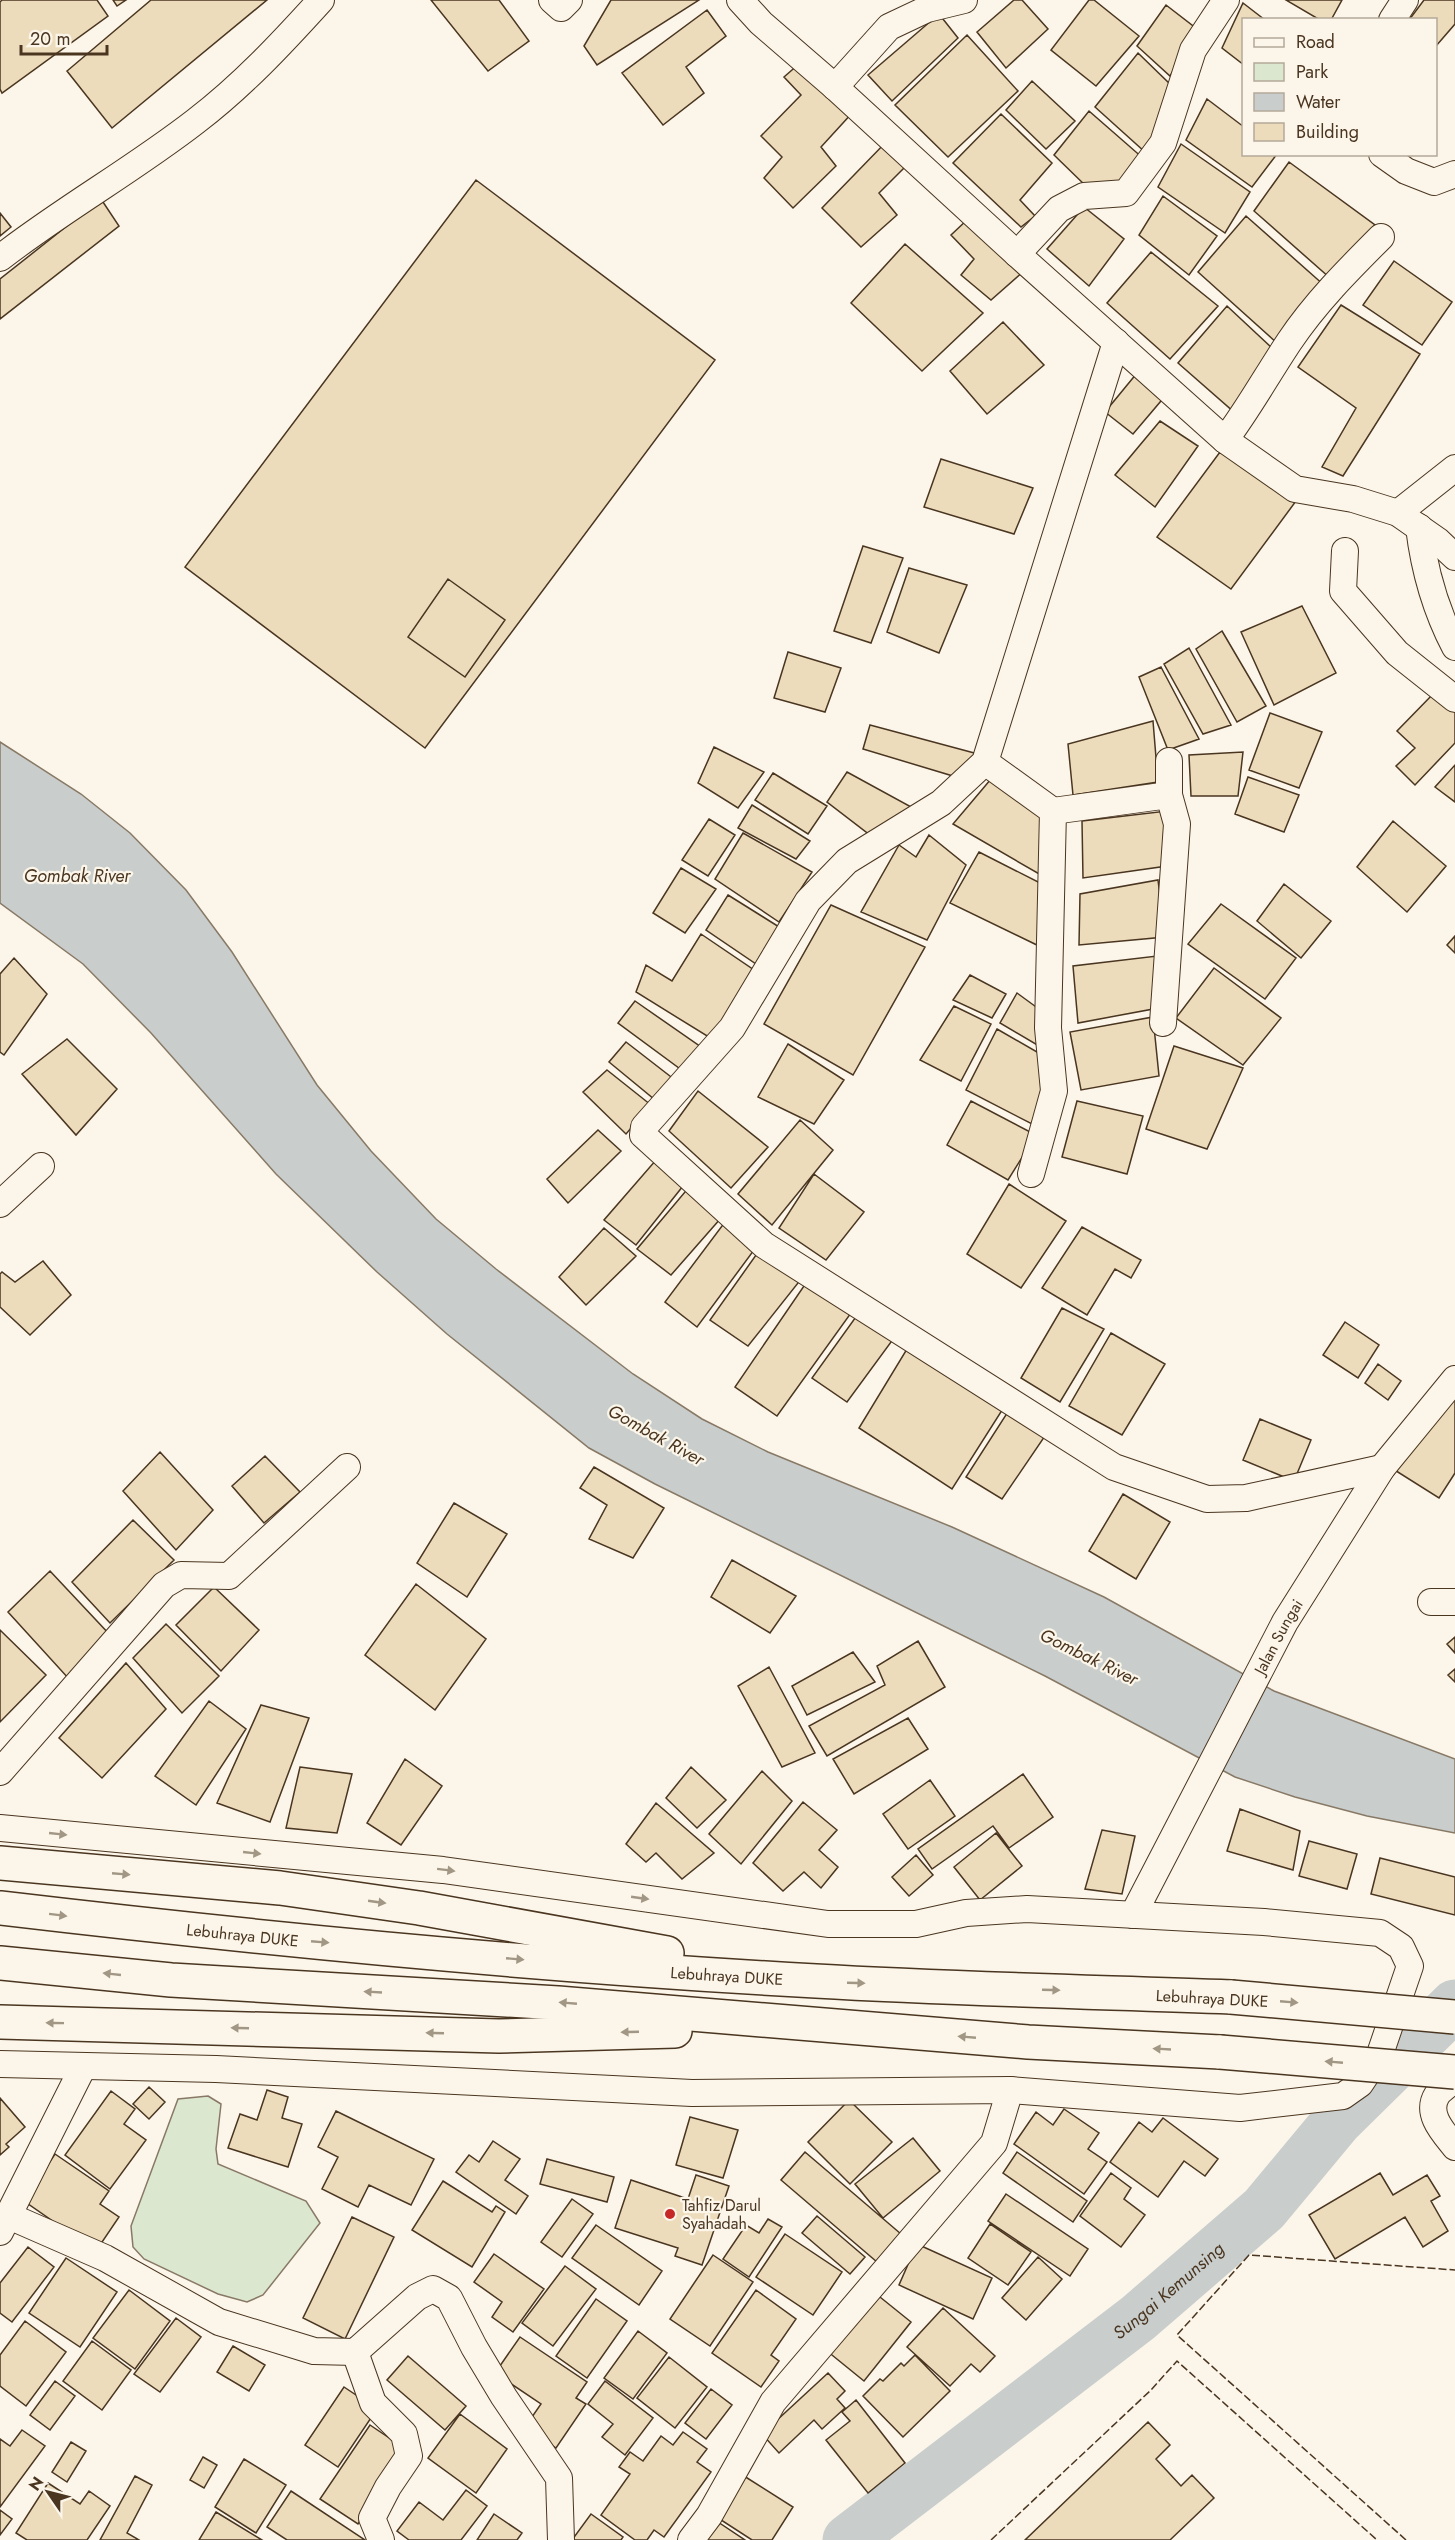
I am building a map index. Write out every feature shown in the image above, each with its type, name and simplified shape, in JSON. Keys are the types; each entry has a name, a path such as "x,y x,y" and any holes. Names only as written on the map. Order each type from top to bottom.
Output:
{"highway":[{"path":"0,1863 280,1888 419,1908 816,1981"},
{"name":"Lebuhraya DUKE","path":"0,1908 178,1929 546,1962 816,1981 1231,1997 1455,2017"},
{"path":"0,1963 171,1980 558,2003 1028,2042 1220,2052 1455,2072"},
{"path":"0,2022 499,2036 835,2026"}],"street":[{"path":"0,258 39,228 197,121 273,53 321,0"},
{"path":"740,0 761,22 1225,440 1295,489 1353,499 1398,513 1438,541 1455,557"},
{"path":"835,87 889,27 927,9 964,0"},
{"path":"1017,254 1059,209 1084,196 1126,193 1163,143 1192,50 1226,0"},
{"path":"1393,18 1405,0"},
{"path":"1385,156 1406,171 1434,182 1455,174"},
{"path":"1225,440 1249,408 1290,341 1335,283 1381,237"},
{"path":"1116,342 985,762 941,802 847,861 808,901 732,1028 644,1127 642,1135 764,1245 1114,1467 1207,1499 1246,1498 1382,1468"},
{"path":"1398,513 1455,468"},
{"path":"1419,527 1423,562 1445,628 1455,646"},
{"path":"1345,551 1343,591 1397,653 1455,699"},
{"path":"1163,1023 1177,824 1169,795 1169,760"},
{"path":"985,762 1053,811 1169,795"},
{"path":"1031,1174 1054,1092 1048,1028 1053,811"},
{"path":"0,1204 41,1166"},
{"name":"Jalan Sungai","path":"1133,1915 1285,1622 1382,1468 1455,1379"},
{"path":"0,1772 165,1585 181,1575 229,1576 347,1467"},
{"path":"0,1828 443,1870 828,1924 916,1924 966,1913 1027,1910 1264,1922 1380,1933 1401,1947 1410,1966 1380,2054 1360,2084 1343,2096 1240,2108 1010,2090 692,2093 216,2069 0,2064"},
{"path":"83,2067 5,2224 105,2258 219,2322 314,2351 355,2352 417,2297 433,2289 449,2298 474,2347 504,2397 560,2478 561,2540"},
{"path":"1455,2079 1437,2096 1433,2112 1439,2126 1455,2147"},
{"path":"691,2540 709,2516 773,2402 994,2143 1010,2090"},
{"path":"355,2352 373,2403 404,2433 410,2456 388,2487 372,2518 381,2540"}],"green space":[{"path":"208,2096 221,2104 216,2149 218,2164 306,2201 320,2223 263,2295 247,2302 218,2294 144,2259 133,2247 131,2226 178,2099"}],"water":[{"name":"Gombak River","path":"0,742 81,794 130,833 186,890 232,952 317,1085 371,1151 436,1219 496,1269 633,1374 702,1419 768,1452 952,1527 1104,1597 1274,1691 1455,1759 1455,1833 1367,1816 1295,1797 1235,1777 1045,1676 655,1484 589,1448 447,1334 377,1272 276,1174 151,1033 83,964 0,903"}],"building":[{"path":"2,0 97,0 108,16 2,93 0,89 0,2"},
{"path":"113,0 126,0 117,6"},
{"path":"151,0 267,0 112,128 67,71"},
{"path":"431,0 499,0 529,41 488,71"},
{"path":"611,0 699,0 597,65 584,46"},
{"path":"1014,0 1022,0 1048,29 1006,68 977,32"},
{"path":"1089,0 1094,0 1139,36 1096,86 1051,50"},
{"path":"1286,0 1342,0 1332,18 1317,18"},
{"path":"1424,0 1455,0 1455,24 1437,45 1437,18 1410,18"},
{"path":"1243,3 1262,18 1242,18 1242,63 1222,48"},
{"path":"1166,5 1197,29 1170,76 1137,46"},
{"path":"707,10 726,36 686,67 704,93 663,125 622,73"},
{"path":"939,14 958,38 892,101 868,75"},
{"path":"967,35 1018,91 948,157 895,105"},
{"path":"1138,53 1173,87 1145,152 1095,107"},
{"path":"800,63 853,112 821,147 836,166 793,208 764,178 782,157 761,136 801,95 784,77"},
{"path":"1032,81 1075,121 1046,149 1006,110"},
{"path":"1207,99 1242,125 1242,156 1275,156 1252,187 1186,140"},
{"path":"1089,111 1144,159 1124,186 1089,189 1054,155"},
{"path":"1001,114 1052,163 1020,200 1035,216 1021,227 953,163"},
{"path":"887,141 908,164 879,193 897,215 861,247 822,208"},
{"path":"1181,144 1250,192 1225,233 1158,187"},
{"path":"1289,162 1375,225 1330,278 1254,211"},
{"path":"476,180 715,360 425,748 185,567"},
{"path":"1163,196 1217,236 1189,275 1139,235"},
{"path":"101,199 119,226 0,319 0,279"},
{"path":"1084,207 1124,239 1089,286 1047,249"},
{"path":"0,213 11,227 0,236"},
{"path":"1246,216 1325,286 1278,344 1198,272"},
{"path":"968,219 1025,270 991,300 961,275 974,259 951,235"},
{"path":"905,244 983,313 922,371 851,303"},
{"path":"1151,252 1218,306 1170,359 1107,303"},
{"path":"1394,261 1452,302 1422,345 1363,305"},
{"path":"1341,305 1420,354 1343,476 1322,467 1356,408 1298,367"},
{"path":"1227,306 1273,349 1234,412 1178,363"},
{"path":"1003,322 1044,365 987,414 950,371"},
{"path":"1137,373 1166,395 1133,434 1105,412"},
{"path":"1160,421 1198,446 1155,507 1115,475"},
{"path":"1220,452 1296,501 1231,589 1157,537"},
{"path":"941,459 1033,488 1014,534 924,507"},
{"path":"863,546 903,558 871,643 834,631"},
{"path":"909,568 967,585 939,653 887,632"},
{"path":"448,579 505,620 465,677 408,637"},
{"path":"1302,606 1336,673 1274,705 1241,632"},
{"path":"1222,631 1266,706 1237,722 1196,649"},
{"path":"1189,648 1231,725 1203,734 1164,664"},
{"path":"788,652 841,668 825,712 774,698"},
{"path":"1161,667 1199,739 1168,750 1139,677"},
{"path":"1434,693 1455,711 1455,743 1415,785 1396,766 1415,748 1397,731"},
{"path":"1270,713 1322,732 1299,788 1249,770"},
{"path":"1153,721 1158,782 1073,795 1068,744"},
{"path":"870,725 978,754 963,779 863,749"},
{"path":"714,747 764,772 738,808 698,783"},
{"path":"1243,752 1238,796 1191,796 1189,755"},
{"path":"1455,765 1455,802 1435,787"},
{"path":"847,772 913,808 870,835 827,802"},
{"path":"773,773 827,806 808,834 755,800"},
{"path":"1248,777 1299,795 1284,832 1235,814"},
{"path":"991,779 1046,818 1041,875 953,824"},
{"path":"752,805 810,841 796,859 738,828"},
{"path":"1167,811 1167,866 1083,878 1082,821"},
{"path":"709,819 735,835 708,876 682,860"},
{"path":"1393,821 1446,866 1407,912 1357,867"},
{"path":"743,833 812,872 779,922 715,879"},
{"path":"929,835 966,865 927,940 861,912 899,845 916,857"},
{"path":"979,852 1046,886 1039,946 950,903"},
{"path":"681,868 716,889 685,933 653,913"},
{"path":"1158,880 1165,937 1079,945 1080,894"},
{"path":"1284,884 1331,921 1301,958 1257,921"},
{"path":"728,895 784,930 759,966 706,930"},
{"path":"1221,904 1296,958 1265,999 1188,944"},
{"path":"831,905 925,947 853,1075 764,1024"},
{"path":"701,934 757,972 712,1039 636,992 646,965 672,981"},
{"path":"1455,936 1455,953 1447,945"},
{"path":"1157,956 1153,1009 1078,1023 1073,966"},
{"path":"14,958 47,994 4,1055 0,1052 0,974"},
{"path":"1214,968 1281,1018 1243,1065 1176,1018"},
{"path":"970,975 1006,994 992,1018 953,1000"},
{"path":"1017,993 1043,1012 1039,1046 1000,1023"},
{"path":"635,1001 701,1047 683,1071 618,1023"},
{"path":"954,1006 991,1024 961,1081 920,1060"},
{"path":"1153,1017 1159,1076 1081,1090 1070,1032"},
{"path":"997,1029 1044,1056 1047,1088 1034,1125 966,1090"},
{"path":"67,1039 117,1089 76,1135 22,1074"},
{"path":"626,1042 675,1080 654,1099 609,1062"},
{"path":"788,1044 844,1080 814,1124 758,1097"},
{"path":"1174,1046 1243,1068 1207,1149 1146,1129"},
{"path":"607,1070 651,1105 626,1134 583,1092"},
{"path":"698,1091 768,1147 731,1188 669,1131"},
{"path":"971,1101 1036,1135 1008,1180 947,1145"},
{"path":"1077,1101 1143,1116 1127,1174 1062,1157"},
{"path":"800,1120 833,1150 772,1225 738,1194"},
{"path":"598,1130 621,1151 568,1203 547,1179"},
{"path":"656,1160 683,1186 636,1245 604,1220"},
{"path":"814,1174 864,1212 826,1260 779,1228"},
{"path":"1009,1184 1066,1221 1021,1288 967,1254"},
{"path":"690,1186 721,1218 671,1275 637,1249"},
{"path":"725,1222 757,1246 697,1327 665,1302"},
{"path":"1082,1227 1141,1260 1131,1278 1115,1269 1087,1315 1042,1288"},
{"path":"604,1228 636,1256 586,1305 559,1277"},
{"path":"761,1248 802,1278 748,1346 710,1320"},
{"path":"43,1261 71,1295 30,1335 0,1307 0,1274 2,1272 15,1282"},
{"path":"806,1283 851,1313 777,1416 735,1387"},
{"path":"1062,1308 1104,1329 1060,1402 1021,1378"},
{"path":"858,1314 894,1338 847,1402 812,1378"},
{"path":"1345,1322 1379,1345 1358,1378 1323,1355"},
{"path":"1111,1333 1165,1364 1122,1435 1069,1406"},
{"path":"910,1344 1006,1404 952,1489 859,1428"},
{"path":"1378,1364 1401,1381 1388,1400 1365,1383"},
{"path":"1455,1390 1455,1473 1439,1498 1393,1469"},
{"path":"1011,1407 1047,1433 1002,1499 966,1477"},
{"path":"1260,1419 1311,1440 1294,1481 1243,1460"},
{"path":"160,1452 213,1510 176,1550 123,1491"},
{"path":"265,1456 300,1492 264,1523 232,1486"},
{"path":"594,1467 664,1508 633,1558 589,1539 607,1505 580,1488"},
{"path":"1123,1494 1170,1522 1136,1579 1089,1551"},
{"path":"454,1503 507,1534 467,1597 417,1563"},
{"path":"133,1520 174,1560 110,1623 72,1582"},
{"path":"732,1560 796,1596 770,1633 711,1597"},
{"path":"50,1571 111,1636 69,1679 8,1612"},
{"path":"416,1584 486,1639 435,1710 365,1655"},
{"path":"214,1587 259,1630 221,1671 176,1625"},
{"path":"166,1624 219,1676 182,1713 133,1658"},
{"path":"0,1630 46,1675 0,1722"},
{"path":"1455,1637 1455,1653 1447,1644"},
{"path":"918,1641 945,1687 827,1756 809,1726 885,1685 877,1666"},
{"path":"853,1652 875,1682 807,1715 792,1686"},
{"path":"126,1663 166,1709 102,1778 59,1738"},
{"path":"769,1667 815,1753 782,1767 738,1686"},
{"path":"1455,1669 1455,1682 1448,1675"},
{"path":"209,1701 246,1729 196,1805 155,1776"},
{"path":"261,1705 309,1718 270,1822 217,1803"},
{"path":"908,1718 928,1749 854,1794 833,1759"},
{"path":"405,1759 442,1786 401,1845 367,1823"},
{"path":"300,1767 352,1774 337,1833 286,1828"},
{"path":"691,1767 726,1800 697,1828 666,1798"},
{"path":"762,1771 792,1801 741,1864 709,1834"},
{"path":"1023,1774 1053,1817 1009,1848 993,1826 932,1869 918,1849"},
{"path":"930,1780 955,1816 908,1849 883,1814"},
{"path":"803,1802 837,1830 819,1850 838,1867 821,1888 804,1872 783,1891 753,1863"},
{"path":"656,1803 714,1853 682,1879 656,1853 646,1862 626,1844"},
{"path":"1240,1809 1300,1831 1293,1870 1227,1851"},
{"path":"1102,1830 1135,1836 1122,1894 1085,1889"},
{"path":"996,1833 1022,1866 980,1900 954,1867"},
{"path":"1309,1841 1357,1854 1347,1889 1299,1876"},
{"path":"916,1855 933,1875 909,1896 892,1877"},
{"path":"1380,1858 1455,1877 1455,1915 1371,1894"},
{"path":"149,2087 165,2102 149,2119 133,2104"},
{"path":"267,2090 288,2097 282,2118 302,2124 288,2167 228,2148 240,2114 257,2120"},
{"path":"111,2091 135,2109 124,2124 146,2140 110,2189 65,2155"},
{"path":"0,2098 25,2127 6,2144 9,2147 0,2155"},
{"path":"849,2100 892,2142 850,2184 808,2142"},
{"path":"1064,2109 1099,2133 1088,2149 1107,2162 1084,2194 1014,2144 1036,2112 1053,2125"},
{"path":"336,2111 434,2159 411,2205 369,2185 358,2207 322,2189 338,2157 318,2147"},
{"path":"690,2117 738,2130 723,2178 676,2165"},
{"path":"1163,2118 1218,2159 1205,2176 1184,2161 1158,2197 1110,2162 1139,2122 1152,2132"},
{"path":"913,2138 940,2171 883,2218 855,2184"},
{"path":"493,2141 520,2159 505,2180 528,2196 516,2214 456,2172 469,2155 479,2162"},
{"path":"805,2152 901,2234 877,2262 781,2180"},
{"path":"1017,2152 1087,2201 1073,2222 1003,2173"},
{"path":"55,2154 109,2191 100,2204 119,2217 96,2251 24,2201"},
{"path":"547,2159 614,2177 607,2202 540,2184"},
{"path":"1111,2173 1131,2188 1124,2199 1145,2215 1121,2247 1080,2216"},
{"path":"1380,2173 1393,2195 1427,2175 1440,2196 1431,2201 1448,2231 1423,2247 1405,2217 1335,2259 1309,2215"},
{"name":"Tahfiz Darul Syahadah","path":"696,2175 729,2186 702,2265 675,2256 678,2248 615,2228 631,2180 688,2199"},
{"path":"443,2181 492,2212 496,2206 505,2212 472,2267 412,2230"},
{"path":"1006,2194 1088,2249 1070,2276 988,2221"},
{"path":"572,2199 593,2214 562,2257 541,2242"},
{"path":"817,2216 865,2257 850,2274 802,2233"},
{"path":"352,2217 394,2237 345,2339 303,2318"},
{"path":"768,2219 782,2227 749,2277 723,2259 746,2225 759,2233"},
{"path":"990,2224 1031,2252 1008,2285 968,2258"},
{"path":"596,2225 662,2271 639,2305 572,2258"},
{"path":"785,2234 842,2272 813,2315 756,2277"},
{"path":"917,2244 992,2278 973,2319 899,2285"},
{"path":"28,2247 54,2267 12,2322 0,2313 0,2283"},
{"path":"494,2254 544,2289 513,2332 492,2317 502,2302 474,2282"},
{"path":"713,2255 753,2282 710,2346 670,2319"},
{"path":"1038,2257 1062,2279 1026,2320 1002,2298"},
{"path":"66,2258 117,2292 80,2347 29,2313"},
{"path":"565,2266 596,2289 553,2346 522,2323"},
{"path":"129,2290 170,2321 135,2369 93,2338"},
{"path":"756,2290 796,2319 771,2355 779,2361 761,2387 712,2353"},
{"path":"875,2293 911,2322 864,2381 827,2351"},
{"path":"596,2299 627,2321 587,2378 556,2356"},
{"path":"943,2308 995,2356 980,2372 971,2364 950,2386 907,2347"},
{"path":"176,2318 201,2337 160,2392 134,2374"},
{"path":"25,2321 66,2352 26,2406 0,2386 0,2355"},
{"path":"638,2331 667,2353 633,2399 604,2378"},
{"path":"520,2337 587,2382 576,2398 586,2404 556,2448 525,2427 541,2404 495,2373"},
{"path":"92,2341 131,2370 102,2410 63,2381"},
{"path":"233,2346 265,2365 249,2391 217,2372"},
{"path":"915,2355 950,2391 903,2437 863,2396 880,2379 883,2381 901,2363 904,2366"},
{"path":"408,2356 466,2406 445,2430 387,2380"},
{"path":"669,2357 707,2387 675,2428 637,2398"},
{"path":"828,2373 845,2391 837,2399 845,2408 822,2429 814,2420 779,2453 762,2434"},
{"path":"55,2381 75,2396 50,2430 30,2415"},
{"path":"605,2381 653,2418 625,2455 602,2437 613,2424 588,2404"},
{"path":"344,2387 377,2409 338,2467 305,2445"},
{"path":"711,2389 732,2405 706,2439 685,2423"},
{"path":"856,2400 905,2463 868,2493 826,2440 850,2421 842,2412"},
{"path":"460,2414 507,2449 476,2493 428,2458"},
{"path":"1148,2422 1170,2445 1156,2459 1181,2486 1192,2475 1214,2498 1170,2540 1025,2540"},
{"path":"370,2425 407,2450 358,2524 320,2499"},
{"path":"22,2430 45,2446 0,2507 0,2439 10,2446"},
{"path":"683,2432 707,2449 697,2462 711,2472 664,2537 654,2530 647,2540 635,2540 601,2515 630,2474 619,2467 630,2452 643,2461 661,2436 673,2445"},
{"path":"71,2442 86,2451 67,2482 52,2472"},
{"path":"203,2457 217,2465 204,2488 190,2480"},
{"path":"244,2459 286,2485 256,2533 215,2507"},
{"path":"135,2476 152,2485 127,2533 139,2540 100,2540"},
{"path":"744,2476 793,2507 772,2540 752,2540 718,2518"},
{"path":"48,2483 80,2504 89,2491 110,2506 87,2540 27,2540 16,2533"},
{"path":"466,2490 487,2506 461,2540 409,2540 397,2531 419,2502 443,2520"},
{"path":"291,2491 365,2540 287,2540 267,2527"},
{"path":"0,2510 12,2519 0,2535"},
{"path":"216,2512 262,2540 199,2540"},
{"path":"494,2514 522,2533 517,2540 477,2540"},
{"path":"591,2514 623,2537 621,2540 572,2540"},
{"path":"712,2518 745,2540 697,2540"}],"waterway":[{"name":"Sungai Kemunsing","path":"848,2540 1138,2318 1264,2209 1338,2120 1455,2005"}],"fence":[{"path":"1406,2540 1177,2335 1249,2255 1455,2270"},
{"path":"991,2540 1151,2390 1177,2361 1377,2540"}],"place":[{"name":"Tahfiz Darul Syahadah","path":"670,2214"}]}
